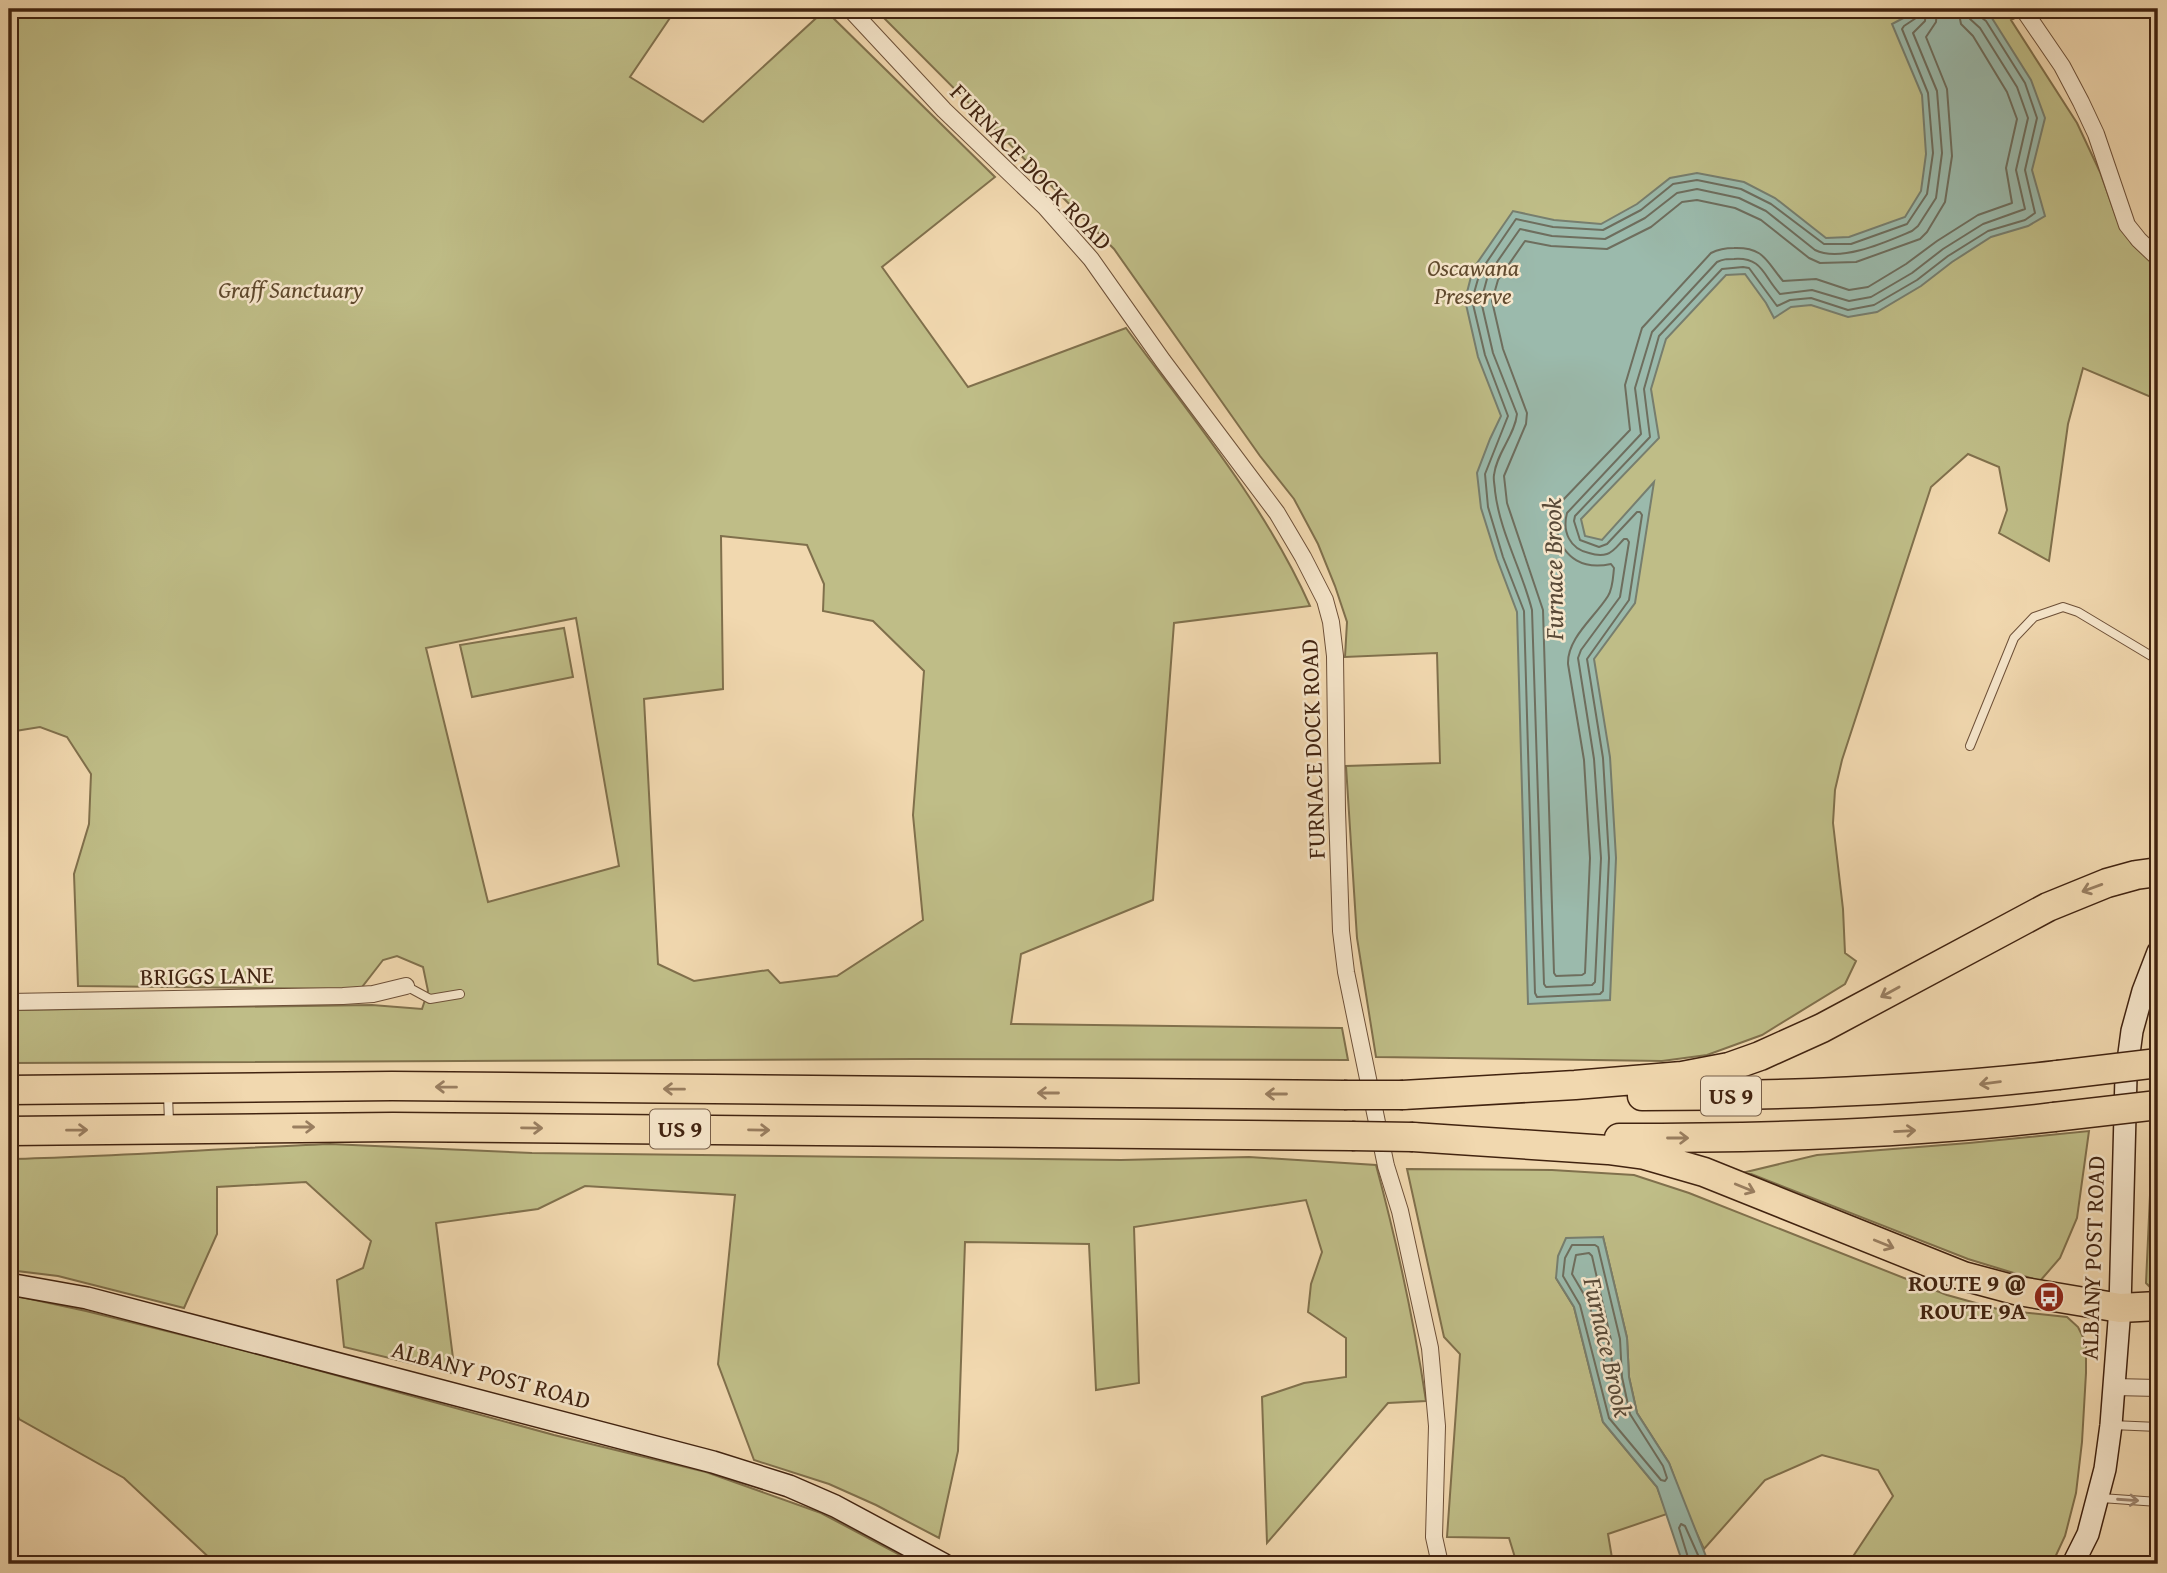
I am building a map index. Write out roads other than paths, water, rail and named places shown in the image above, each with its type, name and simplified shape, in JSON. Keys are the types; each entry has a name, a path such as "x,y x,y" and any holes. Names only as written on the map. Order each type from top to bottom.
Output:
{"highway":[{"path":"1403,1095 1682,1076 1729,1067 1822,1028 2048,907 2107,883 2158,872"},
{"name":"US 9","path":"9,1090 392,1086 1692,1096 1972,1085 2158,1063"},
{"name":"US 9","path":"9,1131 393,1126 1640,1138 1807,1135 1975,1127 2158,1105"},
{"path":"1413,1137 1608,1150 1645,1155 1704,1172 1963,1276 2011,1290 2120,1308 2158,1306"}],"main road":[{"name":"ALBANY POST ROAD","path":"2073,1564 2088,1534 2105,1469 2120,1308 2126,1076 2143,991 2158,951"},
{"name":"ALBANY POST ROAD","path":"9,1284 88,1298 713,1462 777,1482 835,1506 943,1564"}],"street":[{"name":"FURNACE DOCK ROAD","path":"850,9 944,110 1045,207 1091,259 1177,380 1277,513 1325,600 1335,656 1336,810 1346,978 1386,1166 1408,1244 1430,1348 1437,1426 1434,1537 1440,1564"},
{"path":"2023,9 2062,66 2081,102 2096,135 2127,225 2158,258"},
{"name":"BRIGGS LANE","path":"9,1002 343,996 373,994 406,986"},
{"path":"2114,1387 2158,1388"}],"lane":[{"path":"1970,746 2014,638 2034,617 2063,607 2078,612 2158,660"},
{"path":"406,986 430,999 460,994"},
{"path":"168,1087 169,1129"},
{"path":"2111,1425 2158,1427"},
{"path":"2098,1497 2158,1502"}],"water":[{"name":"Furnace Brook","path":"1908,9 1978,9 1990,15 2031,80 2045,118 2032,170 2045,216 2028,226 1991,237 1921,286 1877,312 1848,317 1811,305 1791,307 1774,318 1745,274 1726,275 1666,339 1651,389 1659,438 1581,519 1585,536 1602,540 1654,482 1635,603 1594,659 1610,757 1616,858 1610,1000 1528,1004 1517,612 1481,508 1477,473 1501,416 1478,357 1465,300 1473,269 1513,211 1554,220 1601,224 1637,204 1670,178 1697,173 1744,182 1775,198 1826,238 1849,237 1905,217 1921,191 1926,154 1922,95 1892,24 1911,14"},
{"name":"Furnace Brook","path":"1603,1237 1627,1338 1629,1377 1637,1413 1669,1463 1709,1564 1683,1564 1657,1487 1603,1422 1574,1307 1556,1278 1558,1256 1566,1238"}],"place":[{"name":"ROUTE 9 @ ROUTE 9A","path":"2049,1297"}],"park label":[{"name":"Oscawana Preserve","path":"1473,282"},
{"name":"Graff Sanctuary","path":"291,290"}]}
